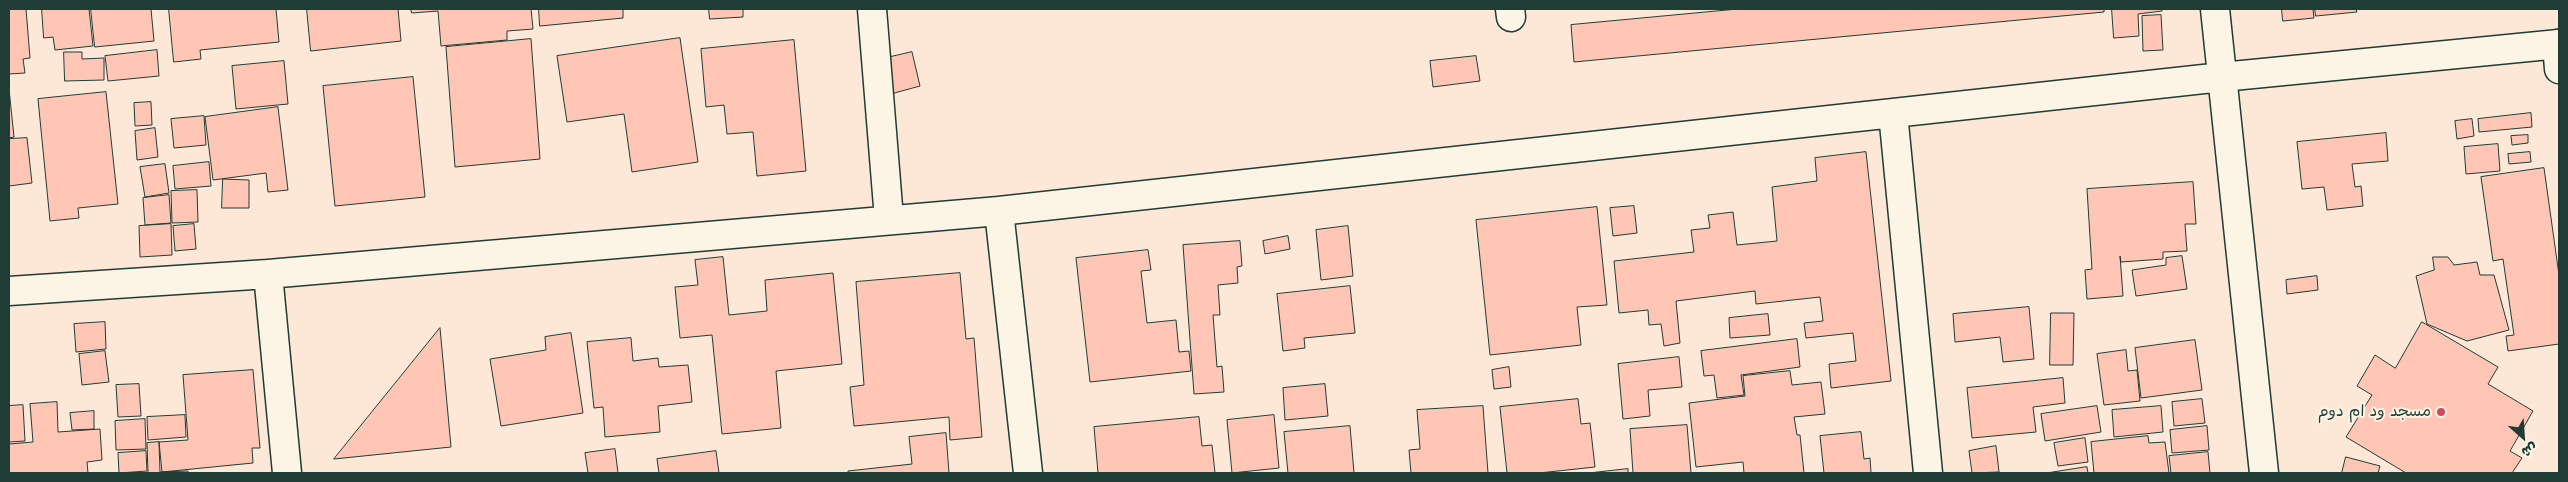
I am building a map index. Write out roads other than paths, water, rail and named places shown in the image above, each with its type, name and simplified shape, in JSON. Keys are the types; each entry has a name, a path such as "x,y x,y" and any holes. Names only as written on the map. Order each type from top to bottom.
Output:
{"street":[{"path":"872,9 889,220"},
{"path":"2215,9 2264,473"},
{"path":"9,291 268,274 999,211 2222,77 2558,52"},
{"path":"1893,113 1928,473"},
{"path":"999,211 1028,473"},
{"path":"268,274 287,473"}],"place":[{"name":"مسجد ود ام دوم","path":"2441,412"}]}
